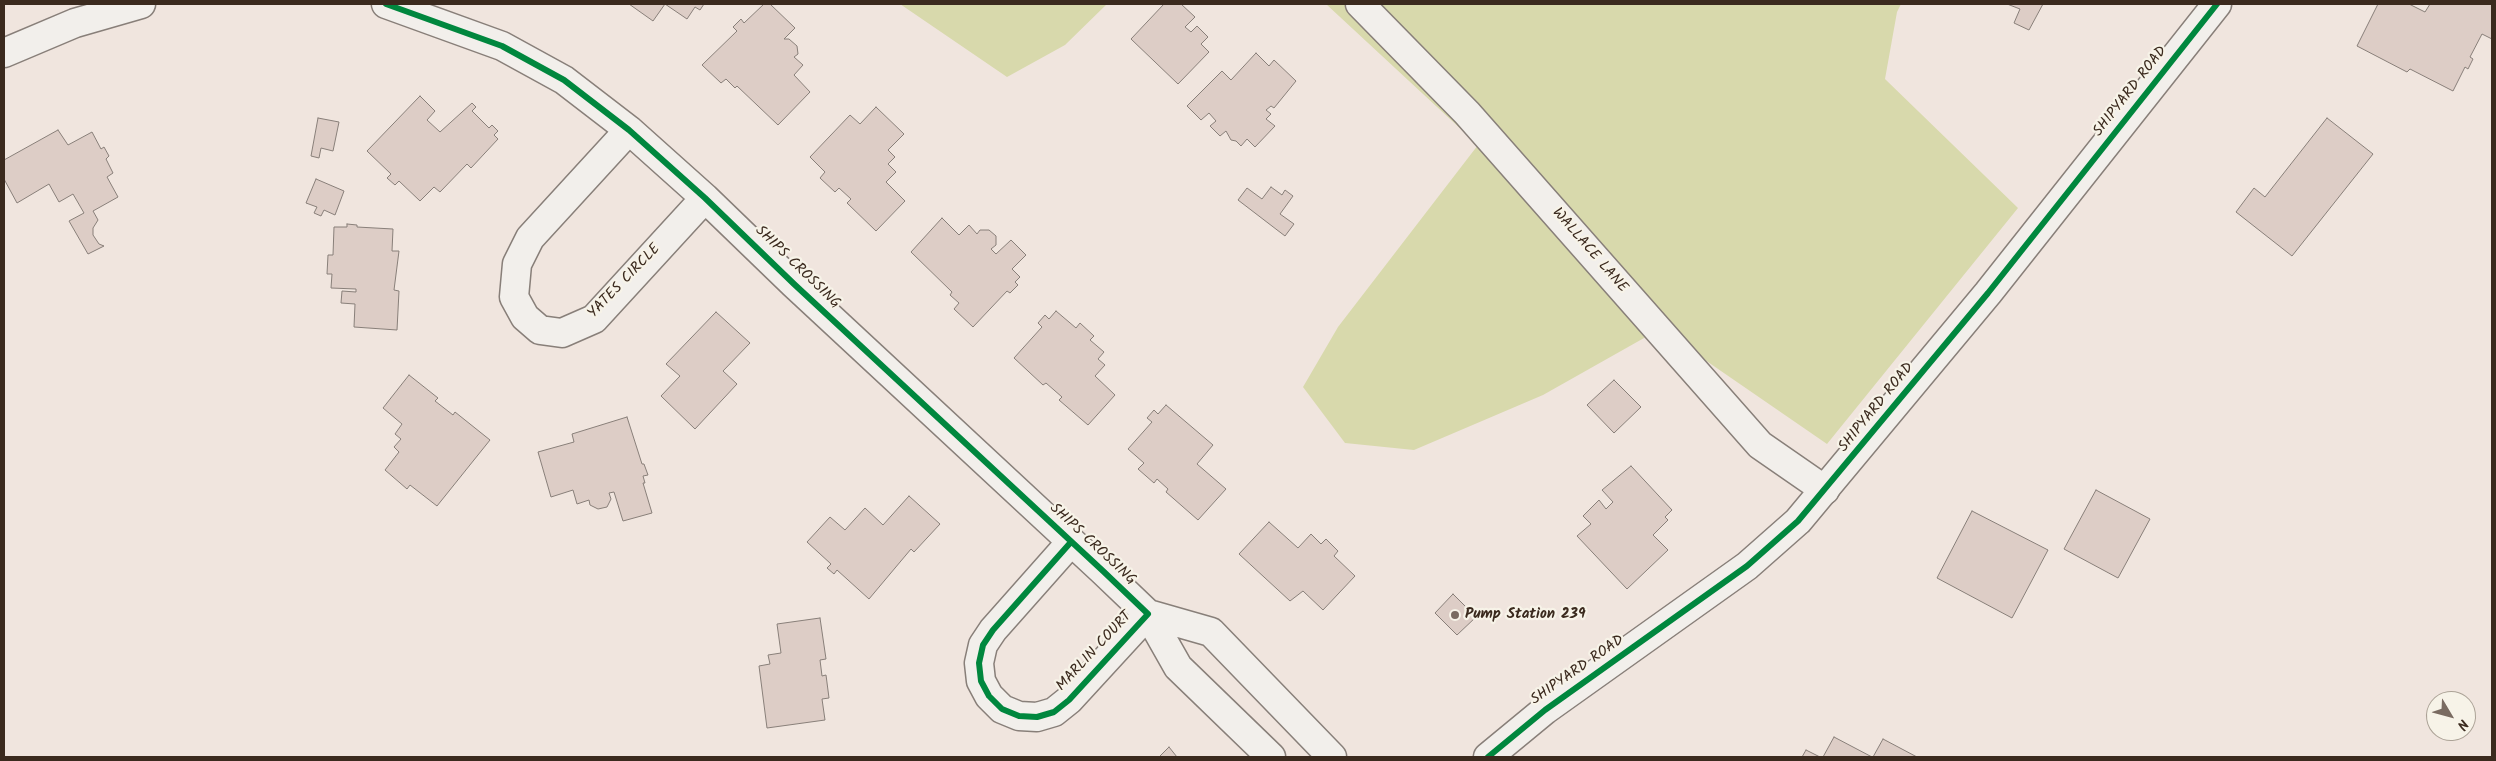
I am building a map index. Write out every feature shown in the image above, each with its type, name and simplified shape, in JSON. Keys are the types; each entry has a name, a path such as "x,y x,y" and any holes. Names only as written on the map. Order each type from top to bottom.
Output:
{"street":[{"path":"4,53 75,23 141,4"},
{"name":"SHIPS CROSSING","path":"386,4 502,46 564,80 630,130 705,198 794,284 1148,614 1178,667 1271,757"},
{"name":"WALLACE LANE","path":"1360,4 1467,113 1760,445 1825,490"},
{"name":"SHIPYARD ROAD","path":"1488,757 1545,710 1748,566 1798,520 1981,301 2217,4"},
{"name":"YATES CIRCLE","path":"630,130 530,238 516,264 514,297 525,317 540,330 562,333 594,319 705,198"},
{"name":"MARLIN COURT","path":"1071,542 993,630 983,646 979,663 981,681 989,696 1002,709 1019,716 1038,717 1054,712 1069,700 1148,614"},
{"name":"SHIPS CROSSING","path":"1148,614 1211,632 1332,757"}],"green space":[{"path":"900,4 1107,4 1065,45 1007,77"},
{"path":"1326,4 1901,4 1897,12 1885,79 2018,208 1827,444 1660,329 1543,395 1414,450 1345,443 1303,387 1338,327 1478,145"}],"building":[{"path":"629,4 665,4 653,21"},
{"path":"665,4 704,4 700,10 695,7 687,19"},
{"path":"764,4 770,4 795,28 784,39 789,39 797,46 798,54 794,57 803,65 794,75 810,92 778,125 737,86 735,88 726,79 721,83 702,65 737,31 733,27 741,19 744,23"},
{"path":"1164,4 1181,4 1195,17 1185,27 1191,32 1197,26 1208,37 1201,44 1209,52 1178,84 1131,39"},
{"path":"2007,4 2043,4 2029,30 2014,23 2020,9"},
{"path":"2378,4 2409,4 2425,12 2430,4 2492,4 2492,39 2482,34 2470,57 2473,59 2468,69 2465,67 2453,91 2410,69 2407,72 2357,46"},
{"path":"1256,53 1269,66 1274,60 1296,81 1274,108 1271,106 1266,110 1271,114 1266,119 1275,126 1255,147 1247,139 1241,146 1236,141 1231,140 1226,131 1220,136 1210,126 1216,121 1209,113 1201,120 1187,106 1222,71 1231,80"},
{"path":"420,96 435,111 427,120 440,132 472,103 476,107 472,111 489,128 492,125 498,131 494,135 498,139 471,168 467,164 440,192 434,187 420,201 399,181 395,185 387,178 391,174 367,151"},
{"path":"876,107 904,134 888,150 895,157 888,164 896,172 886,182 905,201 876,231 847,203 851,199 839,188 835,192 820,178 825,172 810,157 850,115 860,124"},
{"path":"318,118 339,122 333,151 321,148 319,158 311,156"},
{"path":"2327,118 2373,154 2292,256 2236,212 2254,188 2265,197"},
{"path":"58,130 68,145 92,132 101,149 104,147 109,156 106,159 113,173 107,177 118,197 93,211 98,220 93,228 93,235 99,244 104,246 88,254 69,221 84,213 73,194 59,202 49,184 17,203 4,179 4,160"},
{"path":"316,179 344,191 335,215 324,210 321,216 314,213 317,207 306,203"},
{"path":"1271,187 1282,195 1285,190 1293,196 1280,214 1294,224 1285,236 1238,200 1247,188 1262,199"},
{"path":"942,218 959,235 969,225 977,234 980,230 989,230 996,236 996,245 991,249 996,254 1011,240 1026,255 1012,269 1020,277 1015,282 1018,285 1010,293 1007,291 973,327 954,309 959,303 950,295 952,292 911,252"},
{"path":"347,224 357,225 357,227 393,229 392,251 399,251 394,290 399,291 397,330 354,327 355,304 341,303 342,291 356,292 356,289 331,288 332,274 327,274 328,255 333,255 334,227 347,227"},
{"path":"1056,311 1076,328 1080,323 1094,336 1090,340 1104,352 1098,359 1105,365 1095,376 1115,395 1088,425 1059,400 1062,397 1046,383 1043,385 1014,358 1042,327 1038,323 1045,315 1049,319"},
{"path":"716,312 750,343 723,371 737,384 695,429 661,396 680,376 666,364"},
{"path":"409,375 438,398 435,401 453,415 455,412 490,440 437,506 410,485 407,489 385,470 399,452 394,447 401,439 395,434 402,424 383,408"},
{"path":"1614,380 1641,407 1614,433 1587,405"},
{"path":"1166,405 1213,445 1197,464 1226,489 1198,520 1166,492 1168,489 1157,479 1154,483 1138,469 1144,463 1128,449 1152,422 1147,418 1154,410 1158,414"},
{"path":"627,417 642,464 644,464 648,475 643,476 645,483 643,483 652,513 623,521 614,492 609,493 611,499 607,507 598,509 590,505 589,500 577,504 573,490 551,497 538,452 574,442 572,434"},
{"path":"1631,466 1672,510 1665,517 1668,520 1653,535 1668,550 1627,589 1577,536 1591,524 1583,516 1599,500 1606,509 1613,502 1602,490"},
{"path":"2096,490 2150,519 2118,578 2064,549"},
{"path":"909,496 940,524 914,552 911,549 869,599 837,570 834,574 827,568 831,564 807,542 830,517 845,530 865,508 883,525"},
{"path":"1972,511 2048,550 2012,618 1937,578"},
{"path":"1269,522 1298,548 1311,534 1321,544 1326,539 1338,551 1334,556 1355,576 1323,610 1303,591 1290,601 1239,554"},
{"name":"Pump Station 239","path":"1453,594 1476,617 1457,635 1435,613"},
{"path":"820,618 826,659 820,660 822,676 826,675 829,698 822,699 825,720 767,728 759,666 770,664 768,655 781,653 777,624"},
{"path":"1834,737 1872,757 1823,757"},
{"path":"1883,739 1917,757 1873,757"},
{"path":"1169,747 1177,757 1159,757"},
{"path":"1806,750 1820,757 1802,757"}],"cycle path":[{"path":"386,4 502,46 564,80 629,130 705,198 794,284 1103,571 1148,614 1069,700 1054,712 1037,717 1019,716 1002,709 989,696 981,681 979,663 983,645 993,630 1071,542"},
{"path":"1488,757 1545,710 1747,566 1798,521 1988,293 2217,4"}],"place":[{"name":"Pump Station 239","path":"1455,615"}]}
